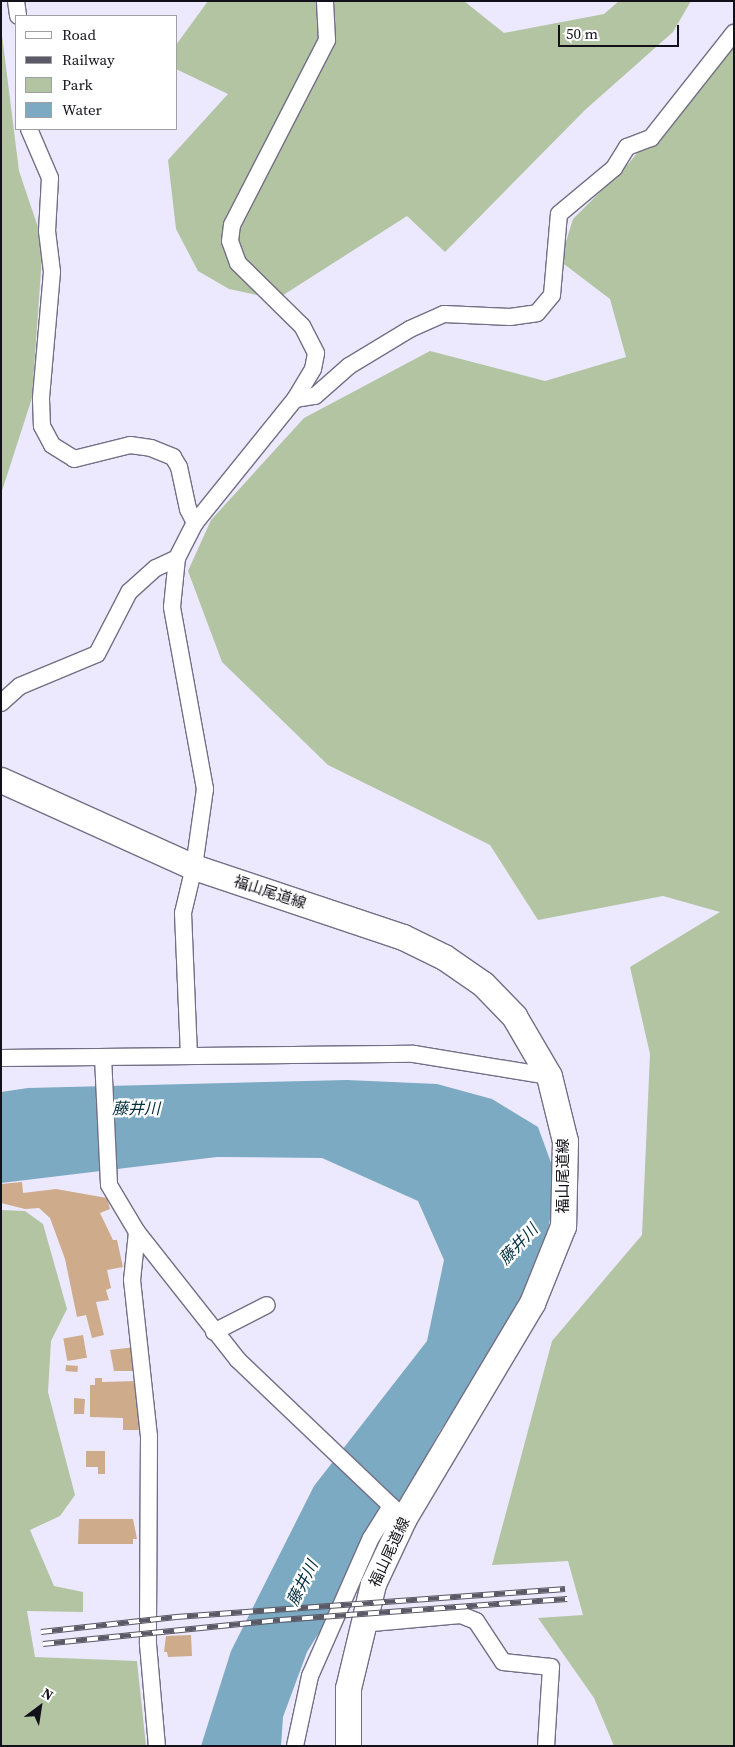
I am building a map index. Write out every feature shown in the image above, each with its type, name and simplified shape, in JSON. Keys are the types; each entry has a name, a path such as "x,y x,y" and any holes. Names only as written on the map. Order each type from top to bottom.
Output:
{"main road":[{"name":"福山尾道線","path":"1,780 194,867 403,937 444,957 483,984 514,1016 549,1076 565,1141 563,1226 532,1303 394,1510 361,1624 348,1688 348,1746"}],"street":[{"path":"16,1 18,15"},
{"path":"189,1056 183,913 194,867 205,789 172,607 177,558 195,523 295,399 313,369 316,353 302,326 238,263 230,241 232,225 327,40 325,1"},
{"path":"295,399 315,396 349,366 410,328 444,314 510,317 537,313 552,295 559,214 614,168 627,147 651,138 734,33"},
{"path":"29,130 50,178 47,231 52,272 41,400 42,426 52,445 74,459 130,445 151,448 173,457 180,466 188,509 195,523"},
{"path":"1,703 20,686 97,654 129,592 156,568 177,558"},
{"path":"1,1058 103,1063 189,1056 414,1054 549,1076"},
{"path":"103,1063 109,1185 137,1232 238,1360 394,1510 371,1538 310,1676 295,1746"},
{"path":"137,1232 132,1280 149,1436 148,1644 157,1746"},
{"path":"214,1332 267,1305"},
{"path":"361,1624 461,1615 476,1621 503,1662 550,1667 546,1746"}],"green space":[{"path":"208,1 464,1 504,33 604,14 619,1 691,1 673,32 585,110 445,252 407,216 277,299 229,289 198,271 176,229 168,160 228,94 178,70 178,42"},
{"path":"1,27 19,171 43,242 32,398 1,494"},
{"path":"734,33 734,1746 614,1746 594,1698 538,1618 583,1615 568,1561 492,1565 552,1341 642,1235 650,1054 630,967 720,912 663,896 538,920 490,845 328,765 222,662 188,571 211,520 304,418 430,351 545,381 626,357 610,299 560,261 573,219 629,163"},
{"path":"1,1210 25,1211 43,1224 67,1309 51,1341 48,1392 75,1495 60,1516 30,1530 54,1586 83,1592 83,1612 27,1611 35,1657 137,1661 146,1746 1,1746"}],"water":[{"name":"藤井川","path":"347,1080 437,1084 492,1099 538,1127 557,1179 546,1242 516,1313 440,1431 404,1496 307,1652 283,1717 281,1746 201,1746 231,1651 314,1486 427,1341 444,1260 418,1201 322,1158 217,1157 1,1183 1,1092 28,1088"}],"building":[{"path":"22,1182 23,1193 56,1189 107,1198 110,1209 100,1213 113,1240 117,1240 123,1267 107,1270 111,1288 106,1290 109,1300 96,1302 104,1335 92,1338 86,1315 77,1317 65,1259 50,1218 39,1208 25,1209 1,1203 1,1184"},
{"path":"83,1335 87,1358 67,1361 63,1338"},
{"path":"135,1347 137,1371 114,1371 110,1350"},
{"path":"66,1365 78,1366 77,1372 65,1371"},
{"path":"95,1378 102,1378 102,1382 136,1381 142,1430 123,1430 123,1418 90,1417 90,1385 95,1385"},
{"path":"74,1398 85,1399 84,1414 74,1414"},
{"path":"86,1451 105,1451 105,1474 98,1474 98,1467 86,1467"},
{"path":"79,1519 133,1519 137,1539 133,1539 133,1544 78,1544"},
{"path":"191,1635 192,1656 168,1657 167,1652 164,1652 166,1636"}],"railway":[{"path":"41,1632 176,1617 565,1589"},
{"path":"43,1644 280,1620 567,1599"}]}
